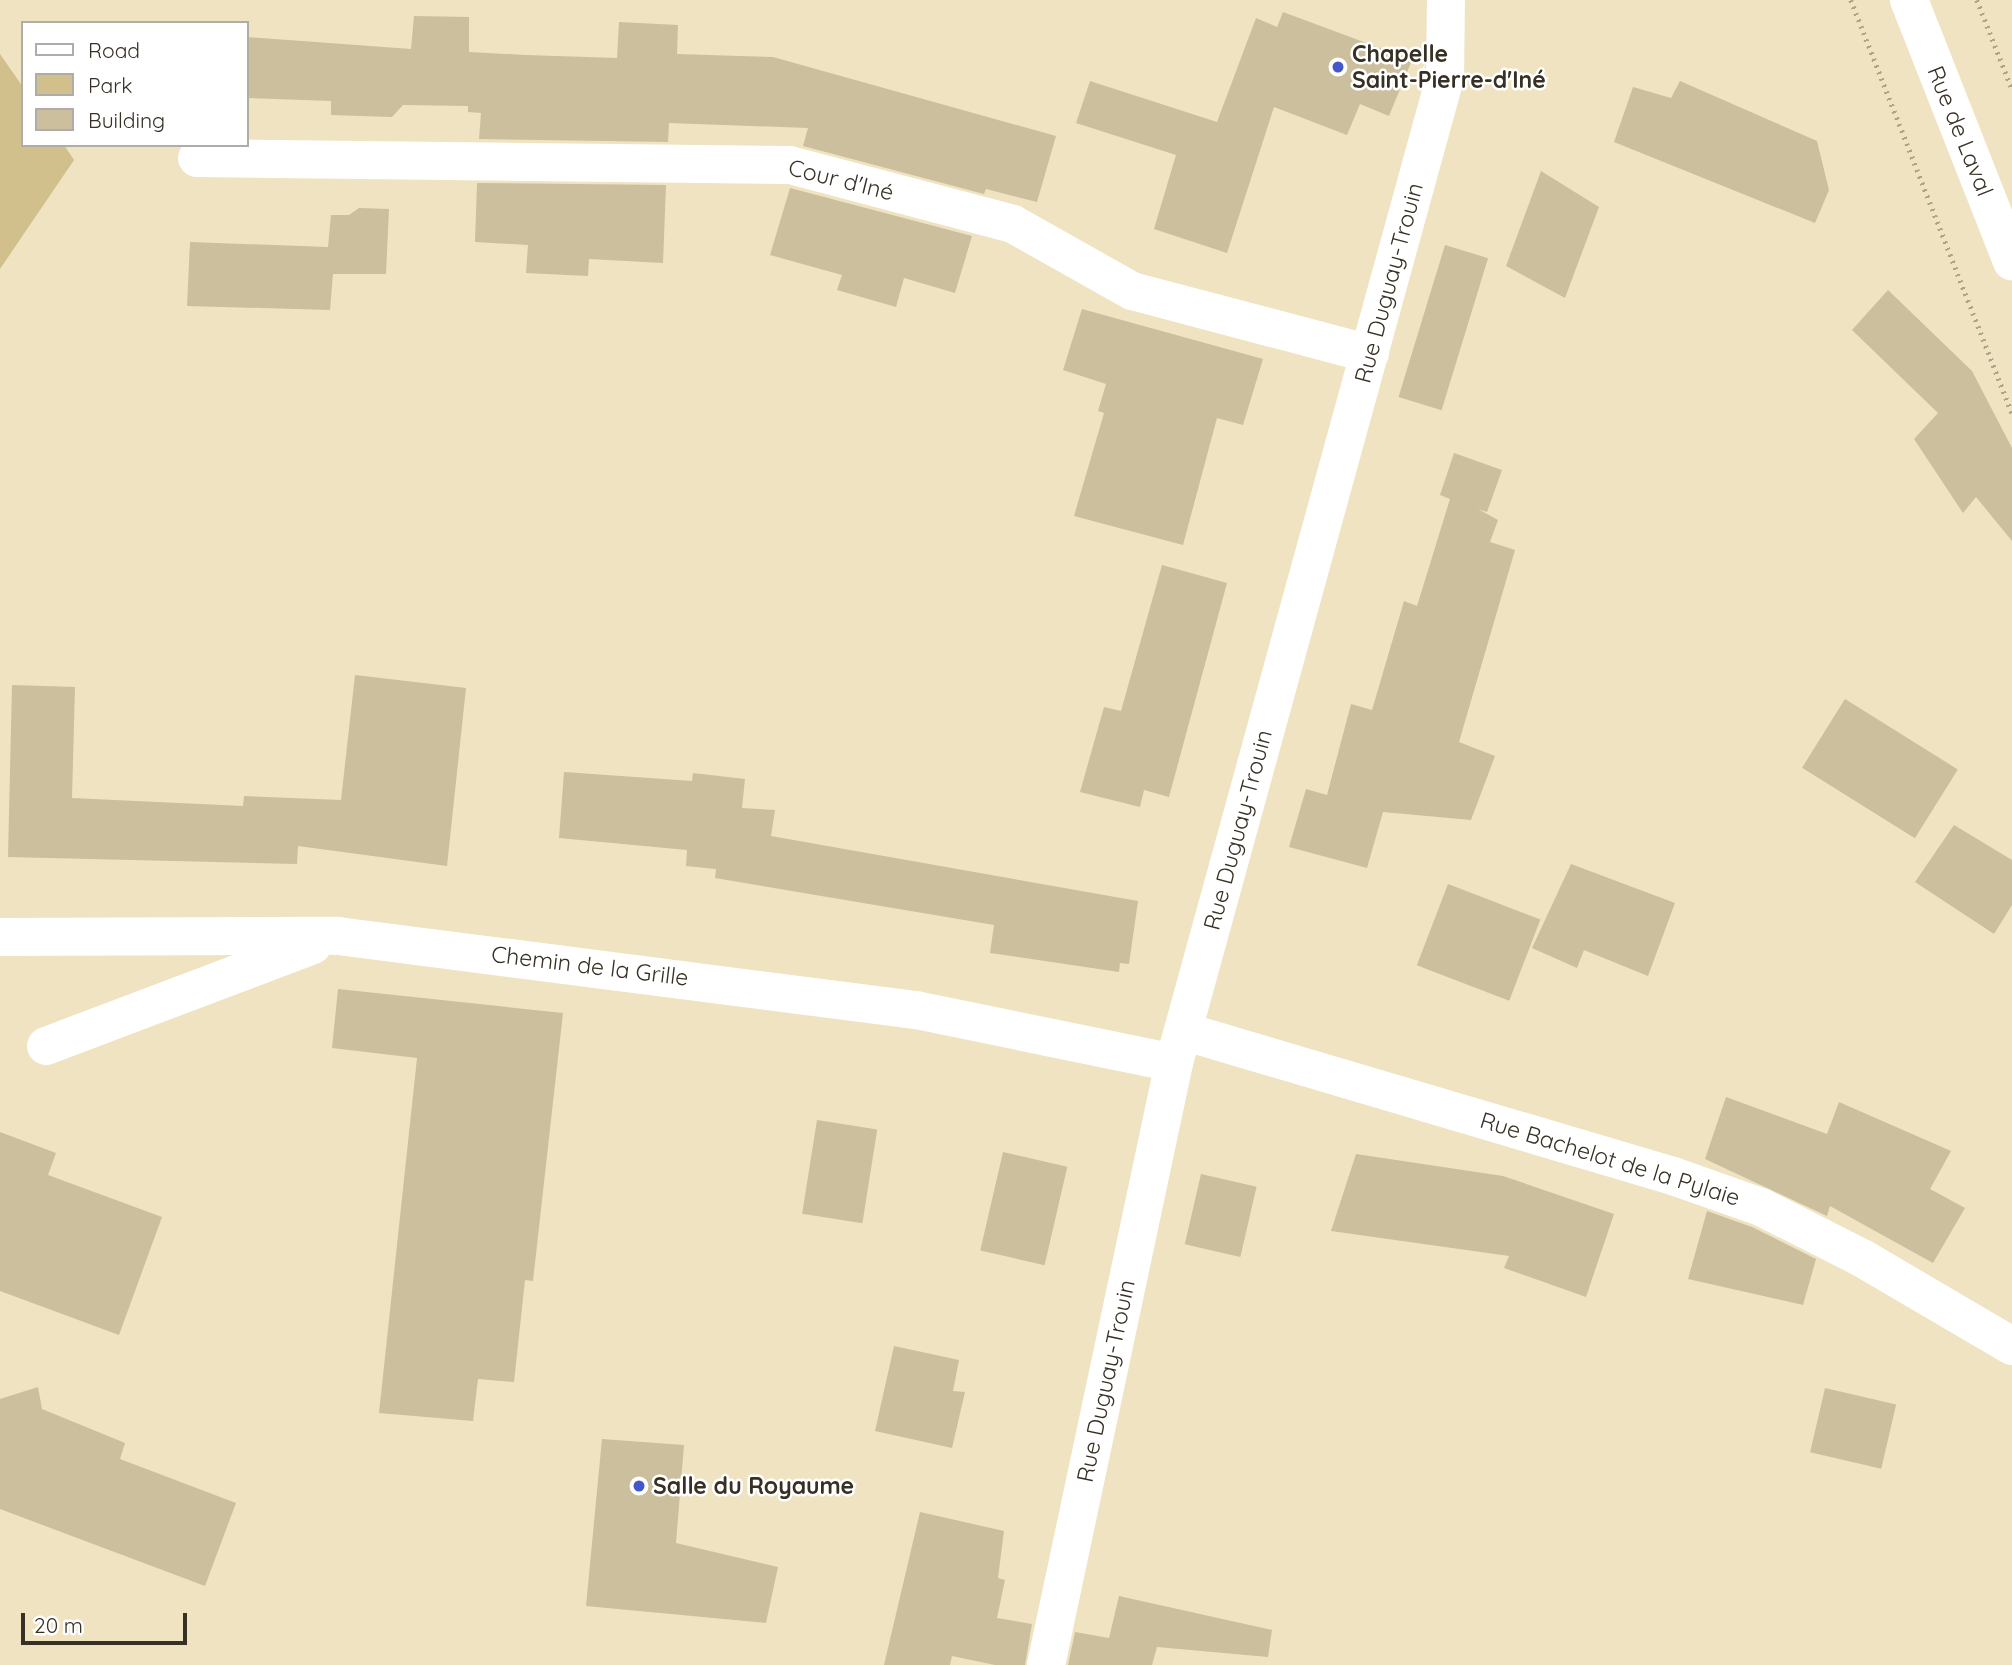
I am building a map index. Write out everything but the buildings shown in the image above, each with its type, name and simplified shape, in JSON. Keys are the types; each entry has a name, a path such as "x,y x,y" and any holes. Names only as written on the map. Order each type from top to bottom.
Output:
{"street":[{"name":"Rue Duguay-Trouin","path":"1046,1665 1178,1047 1445,78 1446,0"},
{"name":"Rue de Laval","path":"1909,0 2012,261"},
{"name":"Cour d'Iné","path":"197,158 790,165 1013,224 1132,291 1370,354"},
{"name":"Chemin de la Grille","path":"0,937 338,936 916,1010 1178,1047"},
{"path":"46,1046 338,936"},
{"name":"Rue Bachelot de la Pylaie","path":"1178,1047 1673,1176 1761,1207 1862,1258 2012,1346"}],"path":[{"path":"1851,0 2012,414"},
{"path":"1977,0 2012,89"}],"green space":[{"path":"0,54 21,84 21,147 65,147 74,160 0,269"}],"place":[{"name":"Chapelle Saint-Pierre-d'Iné","path":"1338,67"},
{"name":"Salle du Royaume","path":"639,1486"}]}
